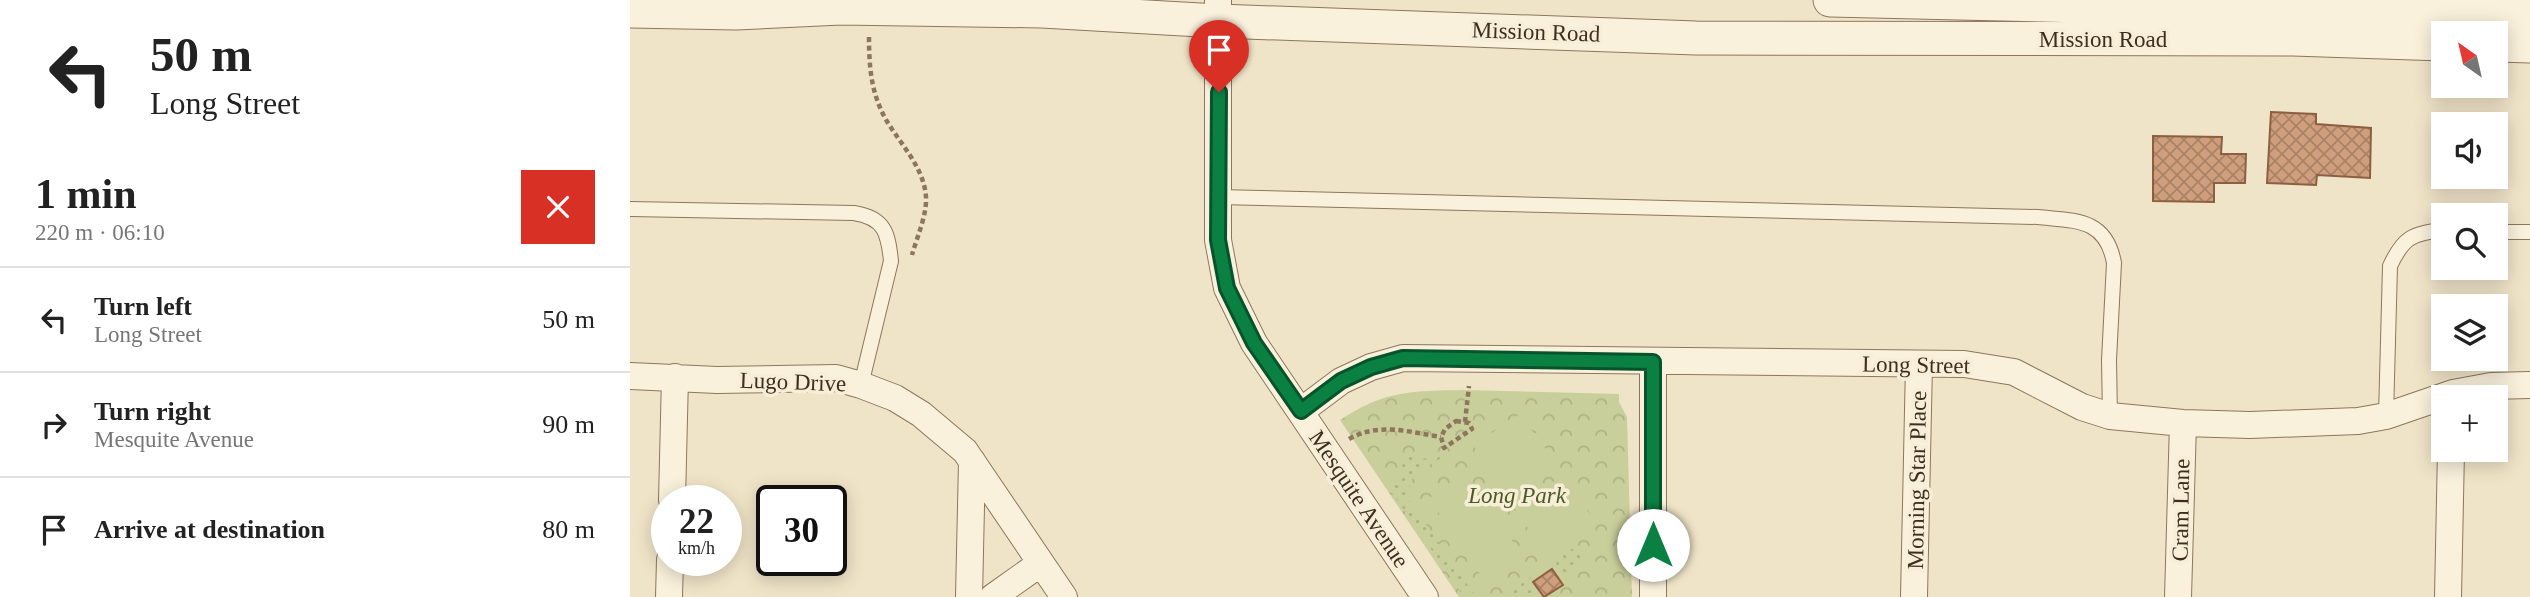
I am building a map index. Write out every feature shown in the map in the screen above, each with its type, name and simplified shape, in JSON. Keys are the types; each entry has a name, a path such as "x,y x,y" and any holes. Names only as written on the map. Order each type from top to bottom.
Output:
{"street":[{"name":"Mission Road","path":"1830,0 2530,13"},
{"name":"Mission Road","path":"630,11 736,13 841,8 1218,11 1696,38 2293,39 2431,44"},
{"name":"Mesquite Avenue","path":"1218,11 1218,240 1227,288 1254,343 1425,597"},
{"path":"2508,45 2530,46"},
{"name":"Long Street","path":"1301,411 1341,381 1371,367 1403,358 1964,363 2014,372 2082,407 2110,416 2183,423 2263,425 2358,421 2386,416 2431,402"},
{"path":"1653,362 1653,597"},
{"name":"Morning Star Place","path":"1914,597 1919,364"},
{"name":"Lugo Drive","path":"630,376 717,380 836,378 895,398 947,434 972,461 1064,597"},
{"path":"672,485 675,377"},
{"name":"Long Street","path":"2508,386 2530,385"},
{"name":"Cram Lane","path":"2178,597 2183,423"},
{"path":"969,597 972,461"},
{"path":"2448,597 2452,462"},
{"path":"993,597 1041,563"},
{"path":"670,576 670,597"}],"lane":[{"path":"1218,197 2038,217 2078,222 2105,234 2114,263 2109,360 2110,416"},
{"path":"630,209 870,215 881,226 889,241 891,261 861,385"},
{"path":"2386,416 2389,266 2399,247 2414,235 2431,232"},
{"path":"2508,232 2530,232"}],"path":[{"path":"1456,386 1480,386"},
{"path":"1465,422 1469,386"},
{"path":"1455,421 1465,422 1472,429 1444,447 1441,437 1445,429 1455,421"},
{"path":"1348,439 1361,432 1381,428 1441,437"},
{"path":"1342,429 1356,450"}],"green space":[{"name":"Long Park","path":"1464,390 1619,394 1619,402 1627,417 1632,597 1459,597 1340,420 1371,403 1399,394"},
{"path":"1520,414 1534,433 1542,433 1546,440 1543,445 1555,464 1508,496 1473,445"},
{"path":"1436,451 1441,458 1413,477 1406,496 1476,597 1464,597 1386,484 1402,473 1403,452 1424,459"},
{"path":"1466,474 1521,554 1483,579 1429,498"},
{"path":"1563,475 1575,494 1581,493 1587,497 1585,506 1597,526 1549,559 1514,508"},
{"path":"1578,545 1584,554 1581,563 1558,577 1552,569 1534,581 1544,597 1516,594 1502,597"}],"building":[{"path":"2271,112 2316,114 2316,124 2371,128 2370,178 2317,175 2316,185 2267,183"},
{"path":"2153,136 2222,137 2221,154 2246,154 2245,183 2214,183 2214,202 2153,201"},
{"path":"1552,569 1563,585 1544,597 1533,582"}],"route":[{"path":"1219,92 1218,240 1227,288 1254,343 1301,411 1341,381 1371,367 1403,358 1653,362 1653,545"}]}
